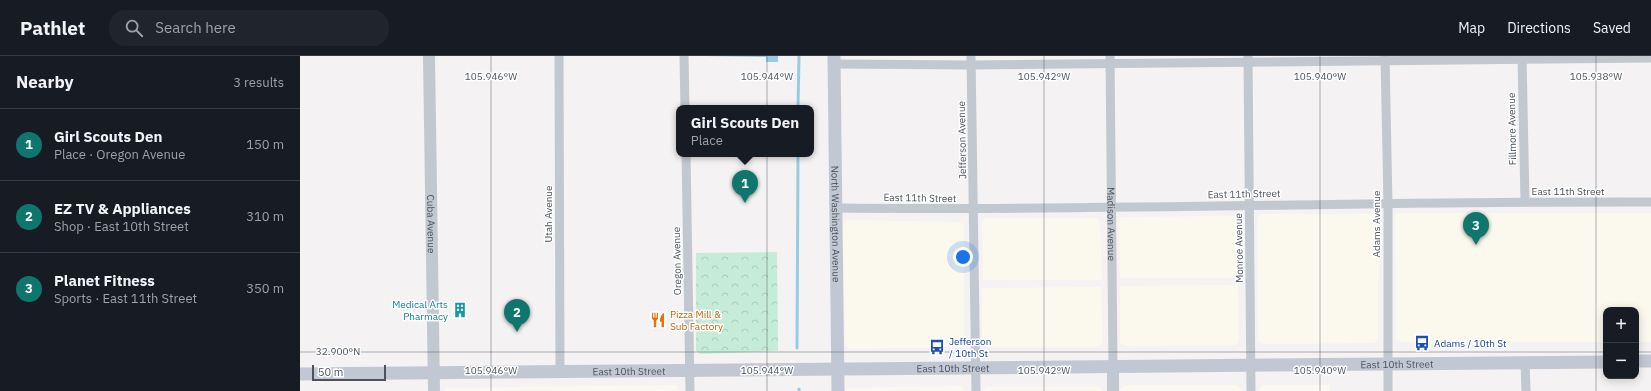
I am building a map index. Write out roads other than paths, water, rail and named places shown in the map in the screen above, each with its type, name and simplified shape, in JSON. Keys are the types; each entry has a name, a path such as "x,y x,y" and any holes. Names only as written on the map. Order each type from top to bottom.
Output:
{"main road":[{"name":"North Washington Avenue","path":"834,60 838,391"},
{"path":"1639,361 1651,361"},
{"name":"East 10th Street","path":"300,374 1603,362"}],"street":[{"name":"Cuba Avenue","path":"429,56 434,391"},
{"name":"Utah Avenue","path":"559,56 560,371"},
{"path":"684,56 685,105"},
{"name":"Adams Avenue","path":"1385,58 1388,204 1388,391"},
{"name":"Fillmore Avenue","path":"1522,58 1525,202"},
{"path":"834,60 971,61 1651,58"},
{"name":"Monroe Avenue","path":"1248,59 1251,391"},
{"name":"Madison Avenue","path":"1110,60 1113,391"},
{"name":"Jefferson Avenue","path":"971,61 976,391"},
{"name":"Oregon Avenue","path":"686,157 690,391"},
{"name":"East 11th Street","path":"836,208 974,209 1525,202 1651,202"},
{"path":"1526,362 1526,391"}],"water":[{"path":"705,56 778,56 778,62 766,62 766,57"}],"waterway":[{"path":"798,105 799,56"},
{"path":"797,348 798,157"}],"place":[{"name":"Girl Scouts Den","path":"745,203"},
{"name":"Planet Fitness","path":"1476,245"},
{"name":"Medical Arts Pharmacy","path":"460,310"},
{"name":"Pizza Mill & Sub Factory","path":"658,320"},
{"name":"EZ TV & Appliances","path":"517,332"},
{"name":"Adams / 10th St","path":"1422,343"},
{"name":"Jefferson / 10th St","path":"937,347"}]}
